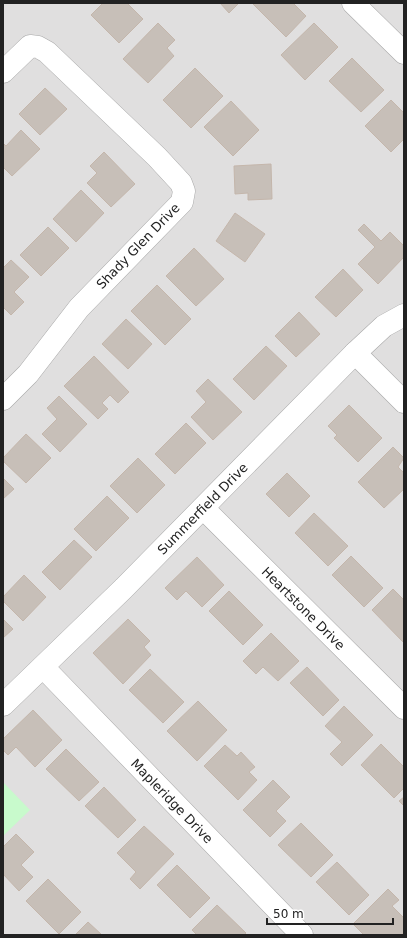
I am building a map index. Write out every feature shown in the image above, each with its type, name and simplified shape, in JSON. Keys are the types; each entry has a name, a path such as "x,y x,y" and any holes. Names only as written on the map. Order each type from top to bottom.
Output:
{"street":[{"path":"353,3 400,42"},
{"name":"Shady Glen Drive","path":"3,72 30,46 38,47 48,52 157,157 181,184 184,191 182,202 79,308 28,374 3,399"},
{"name":"Summerfield Drive","path":"3,705 124,588 355,353 384,326 404,315"},
{"path":"355,353 404,402"},
{"name":"Heartstone Drive","path":"203,508 404,708"},
{"name":"Mapleridge Drive","path":"43,667 302,935"}],"shaded area":[{"path":"3,3 404,3 404,935 3,935"}],"green space":[{"path":"3,782 30,810 3,836"}],"building":[{"path":"103,3 127,3 143,19 119,43 91,15"},
{"path":"220,3 239,3 229,13"},
{"path":"293,3 306,16 286,37 253,4"},
{"path":"158,23 175,40 167,48 174,56 148,83 123,59"},
{"path":"314,23 338,47 305,80 281,55"},
{"path":"352,58 384,90 361,112 329,81"},
{"path":"195,68 223,96 191,128 163,100"},
{"path":"45,88 67,109 40,135 19,114"},
{"path":"391,100 404,113 404,139 391,152 365,126"},
{"path":"231,101 259,130 233,156 204,127"},
{"path":"21,130 40,149 12,176 3,167 3,143 6,146"},
{"path":"104,152 135,184 111,207 87,183 97,173 90,166"},
{"path":"271,164 272,199 248,200 248,193 235,194 234,166"},
{"path":"81,190 104,213 76,242 53,219"},
{"path":"235,213 265,234 245,262 216,241"},
{"path":"364,224 381,241 390,232 404,246 404,257 378,284 358,264 375,247 358,230"},
{"path":"48,227 69,248 41,276 20,255"},
{"path":"194,248 224,279 196,306 166,276"},
{"path":"11,260 29,277 14,292 24,302 11,315 3,307 3,268"},
{"path":"343,269 363,290 336,317 315,297"},
{"path":"157,285 191,319 165,345 131,311"},
{"path":"299,312 320,334 296,357 275,336"},
{"path":"126,319 152,344 128,369 102,344"},
{"path":"266,346 287,366 254,400 233,379"},
{"path":"94,356 129,392 118,403 110,395 102,403 108,409 98,419 64,386"},
{"path":"208,379 242,412 213,440 191,417 206,402 196,391"},
{"path":"59,396 87,424 60,452 42,434 57,419 47,408"},
{"path":"349,405 382,438 358,462 334,438 337,435 328,426"},
{"path":"186,423 206,443 175,474 155,454"},
{"path":"26,434 51,458 26,483 3,461 3,458"},
{"path":"393,447 404,458 398,467 404,473 404,489 384,508 358,482"},
{"path":"138,458 165,485 137,513 110,486"},
{"path":"287,473 310,496 289,517 266,494"},
{"path":"3,478 14,489 3,499"},
{"path":"107,496 129,518 96,551 74,529"},
{"path":"314,513 348,546 328,566 295,533"},
{"path":"74,540 92,557 60,590 42,572"},
{"path":"351,556 383,588 364,607 332,575"},
{"path":"197,557 224,585 202,607 186,591 177,600 165,588"},
{"path":"24,575 46,597 23,621 3,601 3,597"},
{"path":"393,589 404,600 404,643 372,610"},
{"path":"229,591 263,625 243,645 209,611"},
{"path":"3,619 13,629 3,638"},
{"path":"128,619 150,641 144,647 151,655 123,684 93,653"},
{"path":"271,633 299,661 278,681 263,667 256,674 243,661"},
{"path":"307,667 339,700 323,716 290,683"},
{"path":"150,669 184,702 163,723 129,690"},
{"path":"198,701 227,730 197,761 167,731"},
{"path":"344,706 373,735 342,766 330,754 342,742 325,726"},
{"path":"33,710 62,740 35,767 16,747 8,755 3,750 3,739"},
{"path":"381,744 404,767 404,788 394,798 361,765"},
{"path":"225,745 237,756 241,752 255,767 249,772 257,780 238,800 204,766"},
{"path":"66,749 99,782 79,801 46,769"},
{"path":"273,780 290,797 276,811 286,821 270,837 243,810"},
{"path":"104,787 136,820 118,838 85,806"},
{"path":"404,797 404,806 399,801"},
{"path":"301,823 333,855 311,877 278,845"},
{"path":"144,826 174,854 140,889 130,879 136,872 117,853"},
{"path":"16,834 34,852 21,865 33,877 19,891 3,874 3,847"},
{"path":"337,862 369,895 349,915 316,882"},
{"path":"177,865 210,898 190,918 157,885"},
{"path":"48,879 81,912 59,934 26,901"},
{"path":"388,889 399,900 392,906 404,918 404,932 401,935 364,935 353,924"},
{"path":"217,905 246,933 244,935 197,935 192,930"},
{"path":"88,922 102,935 75,935"}]}
